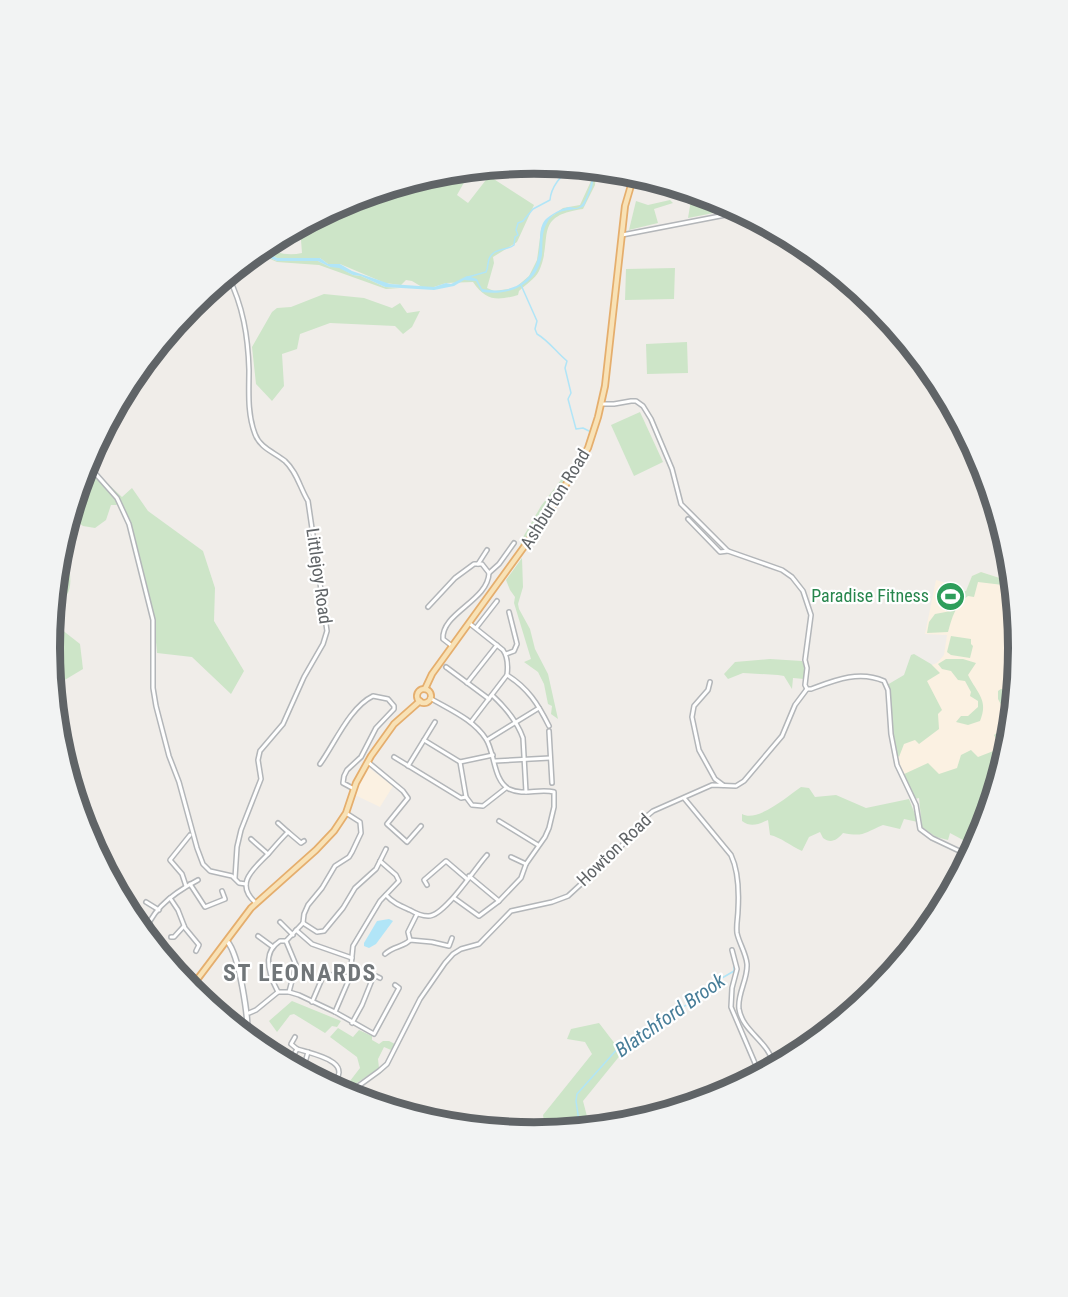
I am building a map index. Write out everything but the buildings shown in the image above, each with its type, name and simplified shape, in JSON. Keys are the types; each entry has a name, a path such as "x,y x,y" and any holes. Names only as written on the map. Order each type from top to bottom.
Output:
{"main road":[{"name":"Ashburton Road","path":"420,702 417,697 418,693 425,689 432,674 520,555 565,489 588,448 601,405 612,327 621,235 625,206 631,185"},
{"path":"425,689 429,692 430,698"},
{"name":"Ashburton Road","path":"197,979 256,903 328,838 346,813 354,789 368,762 394,724 420,702 425,703 430,698"}],"street":[{"path":"621,235 725,215"},
{"name":"Littlejoy Road","path":"231,284 241,307 247,336 250,420 256,437 266,449 285,462 300,482 308,501 327,631 283,724 260,751 258,760 261,779 241,830 237,847 235,878"},
{"path":"601,405 631,400 643,406 651,419 672,469 681,504 728,551 782,570 792,577 803,591 812,615 805,660 807,689 847,677 870,677 884,681 888,690 891,734 897,765 915,805 920,829 932,838 962,852"},
{"path":"94,472 117,498 129,524 153,620 153,688 156,706 200,856 210,871 235,878 239,883 246,884"},
{"path":"688,519 720,552 728,551"},
{"path":"452,646 443,639 444,630 450,621 487,585 489,573 499,564 514,543"},
{"path":"478,564 487,550"},
{"path":"428,607 455,578 474,564 485,567 489,573"},
{"path":"476,628 497,601"},
{"path":"506,654 514,651 518,644 509,612"},
{"path":"469,623 506,654 507,675 471,722"},
{"path":"467,683 497,645"},
{"path":"446,667 489,699"},
{"path":"507,675 524,687 539,708 549,728 552,783"},
{"path":"710,682 708,690 694,706 692,717 699,750 715,779 724,786"},
{"name":"Howton Road","path":"357,1087 387,1064 420,999 453,954 479,944 511,911 552,902 567,896 618,850 646,816 712,785 736,786 744,781 782,736 795,705 807,689"},
{"path":"492,695 504,706 523,738 526,792"},
{"path":"320,764 343,726 366,701 373,696 388,699 394,706 394,710 380,723 361,757 347,770 343,781"},
{"path":"430,698 471,722 487,740 499,778 506,788 518,792 554,792 554,807 549,828 526,864 521,878 499,901 477,916 454,898"},
{"path":"487,740 539,708"},
{"path":"408,766 435,722"},
{"path":"424,740 460,762 493,754"},
{"path":"394,757 461,798 466,797"},
{"path":"495,761 550,758"},
{"path":"368,762 407,795 406,801 387,824 407,842 421,826"},
{"path":"460,762 466,797 472,805 479,807 506,788"},
{"path":"712,785 715,779"},
{"path":"343,781 345,785 354,789"},
{"path":"337,782 343,781"},
{"path":"684,798 731,855 735,864 738,897 737,932 747,963 740,1010 744,1023 768,1049 771,1059"},
{"path":"278,992 268,962 268,954 280,941 286,941 293,935 303,922 308,905 322,888 335,866 351,854 361,833 360,822 346,813"},
{"path":"499,821 538,845"},
{"path":"278,823 301,843 304,841"},
{"path":"256,903 247,892 248,874 288,832"},
{"path":"190,835 170,860 208,914"},
{"path":"251,839 268,854"},
{"path":"303,922 317,932 324,931 343,908 355,888 376,869 386,849"},
{"path":"386,895 397,904 417,913 429,916 438,914 454,898 487,855"},
{"path":"511,857 526,864"},
{"path":"335,1012 351,977 353,949 364,925 399,879 380,861"},
{"path":"428,885 424,880 446,861 499,901"},
{"path":"149,924 170,898 198,880"},
{"path":"204,907 225,899 222,891"},
{"path":"170,898 184,926 199,945 196,951"},
{"path":"146,902 159,910"},
{"path":"410,940 408,932 417,913"},
{"path":"280,922 293,935"},
{"path":"171,937 174,937 184,926"},
{"path":"296,930 312,944 352,958"},
{"path":"258,936 273,948"},
{"path":"386,954 391,948 408,943 410,940 449,946 452,938"},
{"path":"227,941 233,950 247,1010 248,1027"},
{"path":"286,941 296,965 289,992"},
{"path":"732,950 738,969 732,988 731,1007 757,1067"},
{"path":"187,970 197,979"},
{"path":"312,1002 324,974 351,977"},
{"path":"352,1023 372,980 376,976 380,978"},
{"path":"249,1013 278,992 289,992 335,1012 374,1034 401,989 395,985"},
{"path":"286,1045 291,1044 295,1037"},
{"path":"291,1044 297,1049 322,1054 336,1064 336,1079"},
{"path":"293,1057 297,1049"},
{"path":"305,1063 308,1052"}],"shaded area":[{"path":"981,572 1003,579 1004,587 1008,648 1007,680 997,750 915,799 902,775 893,734 910,673 937,663 944,655 947,635 925,634 936,580 966,591 972,576"},
{"path":"369,768 393,786 380,807 355,795 361,779"}],"green space":[{"path":"488,177 491,177 534,205 517,242 493,257 494,263 487,288 494,291 515,288 529,276 537,260 544,222 563,208 580,205 591,178 595,179 595,185 583,209 567,212 551,223 539,271 519,291 518,295 492,298 483,293 473,282 446,283 434,287 422,287 406,280 401,285 385,283 340,264 328,264 320,258 277,258 270,254 275,251 287,254 302,253 301,236 353,211 411,191 465,180 457,195 468,203"},
{"path":"670,200 673,203 654,209 658,223 629,230 636,201 648,205"},
{"path":"691,202 718,212 688,218"},
{"path":"266,257 277,261 318,261 330,267 339,267 385,287 400,288 386,289 319,265 277,262"},
{"path":"675,268 674,299 625,300 626,269"},
{"path":"324,294 364,298 392,308 400,303 407,313 420,311 412,327 403,334 395,326 330,323 300,334 297,349 282,354 284,386 272,401 256,384 252,347 272,312 277,308 291,307"},
{"path":"687,342 688,373 647,374 646,344"},
{"path":"640,412 663,462 634,476 611,425"},
{"path":"577,459 551,505 519,549 522,539 541,506"},
{"path":"94,471 122,497 132,488 148,511 203,551 215,588 214,621 244,671 231,694 192,657 157,653 153,616 139,556 119,503 111,505 106,520 95,528 83,526 77,522"},
{"path":"522,558 523,587 518,604 519,609 530,629 535,649 548,674 558,719 551,714 552,706 548,704 544,684 538,672 524,662 531,659 514,603 515,597 506,580"},
{"path":"68,565 70,588 63,599 64,587"},
{"path":"981,572 1003,579 1004,585 978,582 974,597 968,596 957,608 948,632 927,633 929,622 935,614 951,611 954,600 960,591 966,591 972,576"},
{"path":"61,629 80,644 83,669 61,682"},
{"path":"951,636 971,639 973,646 970,658 951,655 947,652"},
{"path":"914,654 931,664 940,673 927,681 942,710 938,714 939,729 919,744 915,740 904,744 899,757 895,751 891,734 887,685 904,675 911,655"},
{"path":"770,659 802,661 805,669 804,679 793,678 792,689 784,676 743,673 728,679 724,674 735,662"},
{"path":"946,659 963,659 976,663 968,675 983,702 980,721 968,725 956,722 961,716 968,716 978,707 978,701 970,696 971,692 965,681 958,680 951,671 942,669 938,664"},
{"path":"1001,689 1006,692 1004,710 998,699 998,691"},
{"path":"1001,730 998,744 994,735"},
{"path":"997,748 983,801 963,850 963,840 950,833 948,840 936,837 922,827 919,798 915,799 902,775 928,763 939,774 957,768 961,755 971,750 978,757"},
{"path":"801,787 809,788 815,797 836,795 866,808 909,799 918,822 904,819 900,829 883,825 860,834 843,833 831,841 823,838 820,832 809,837 802,851 770,835 768,820 752,825 742,821 742,814 748,816 764,812"},
{"path":"292,1001 341,1021 337,1027 332,1026 325,1033 294,1014 290,1015 277,1032 269,1021"},
{"path":"599,1023 622,1053 583,1101 588,1119 544,1122 543,1115 592,1054 585,1042 567,1039 571,1029"},
{"path":"338,1028 353,1037 359,1030 372,1036 372,1040 379,1044 389,1041 395,1044 391,1050 384,1047 378,1059 379,1068 353,1086 347,1083 360,1068 357,1057 330,1037"}],"water":[{"path":"592,179 594,179 584,206 555,214 547,223 539,266 528,281 511,290 482,292 476,281 464,280 454,286 434,290 385,287 318,261 277,261 267,257 270,254 277,258 320,258 328,264 340,264 352,271 390,284 434,287 446,283 451,284 467,276 477,279 482,289 512,288 527,278 537,262 541,231 545,220 563,209 582,205"},
{"path":"389,919 393,921 376,944 369,948 364,946 377,921"}],"waterway":[{"path":"468,277 486,272 492,254 514,245 515,237 518,235 516,230 518,223 523,221 533,209 550,200 552,190 562,176"},
{"path":"521,285 537,321 535,329 537,334 567,361 565,368 571,393 568,399 576,429 583,428 589,431"},
{"name":"Blatchford Brook","path":"579,1120 577,1094 620,1046 691,1003 734,971 734,964"}],"place":[{"name":"Paradise Fitness","path":"950,596"}],"district":[{"name":"ST LEONARDS","path":"300,973"}]}
